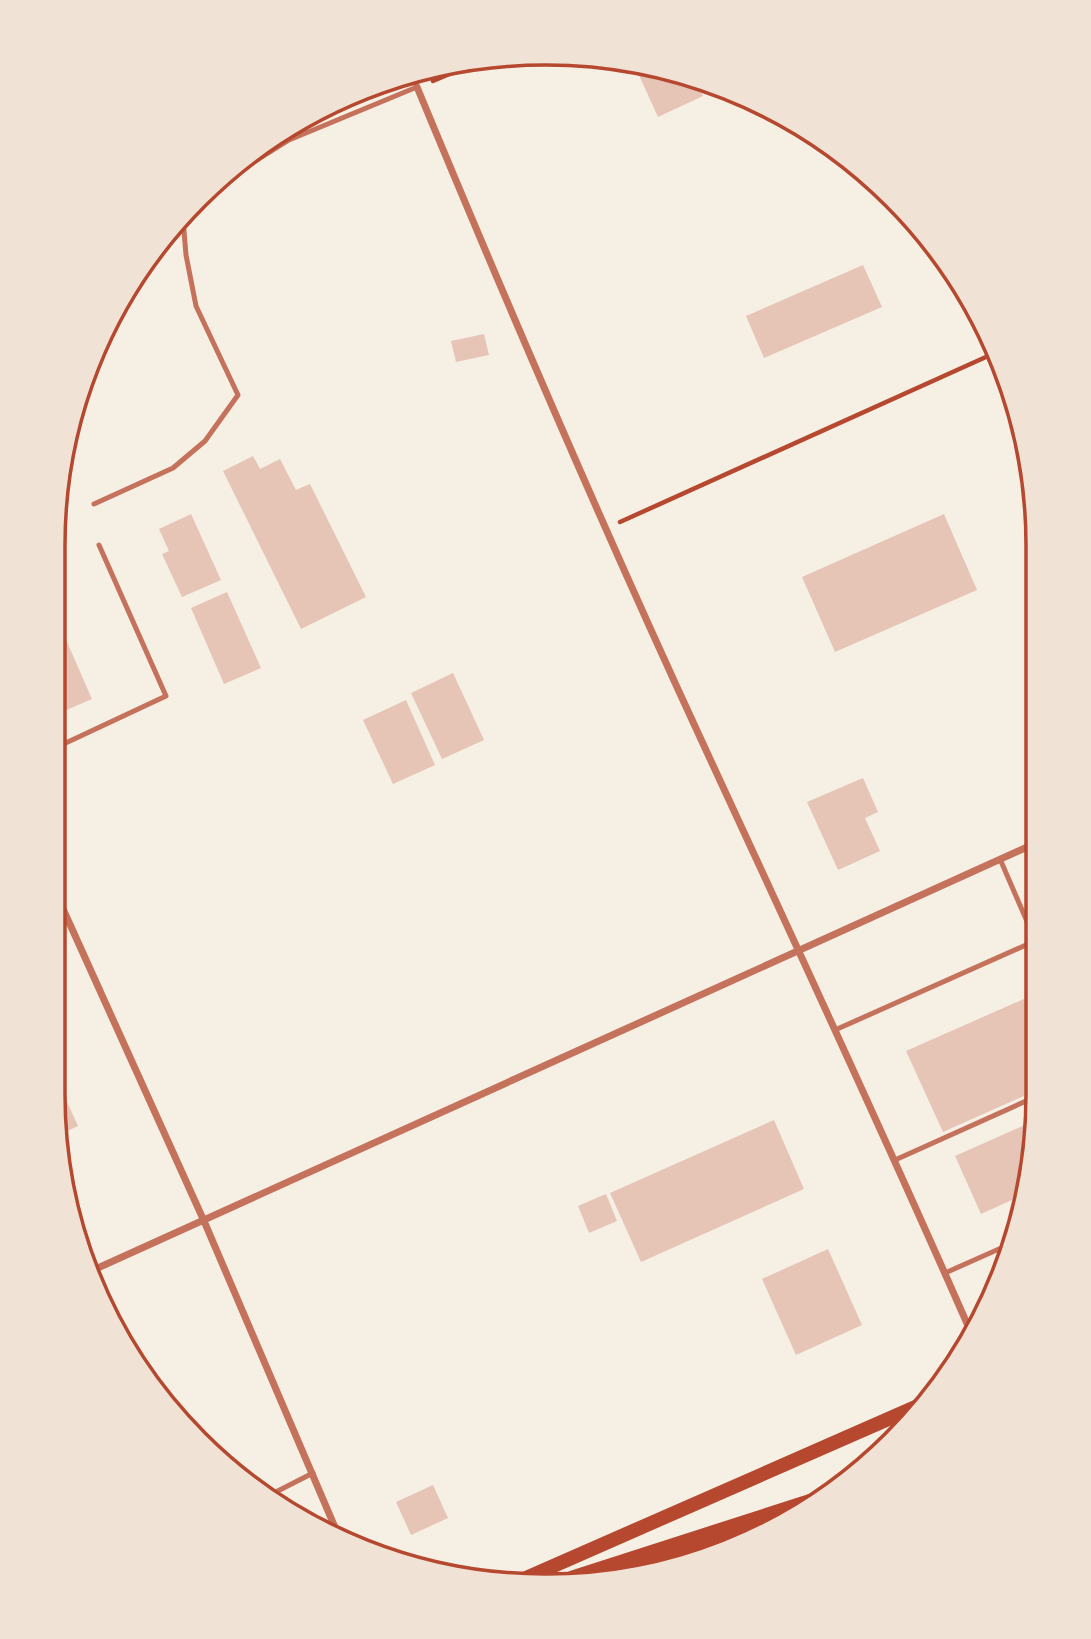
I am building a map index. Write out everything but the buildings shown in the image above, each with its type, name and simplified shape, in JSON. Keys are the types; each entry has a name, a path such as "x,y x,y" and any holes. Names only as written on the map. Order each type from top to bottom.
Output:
{"highway":[{"path":"607,1570 775,1516"}],"main road":[{"path":"536,1574 906,1411"}],"street":[{"path":"417,87 513,318 967,1324"},
{"path":"98,1268 1026,847"},
{"path":"65,913 204,1221 335,1526"}],"lane":[{"path":"269,152 289,140 417,87 415,83"},
{"path":"94,504 173,468 205,440 238,396 197,306 185,228"},
{"path":"65,743 166,696 99,545"},
{"path":"1000,859 1026,920"},
{"path":"835,1030 1026,945"},
{"path":"895,1160 1026,1101"},
{"path":"944,1273 1001,1248"},
{"path":"276,1491 313,1473"}],"path":[{"path":"417,87 443,76"},
{"path":"607,528 987,356"}]}
